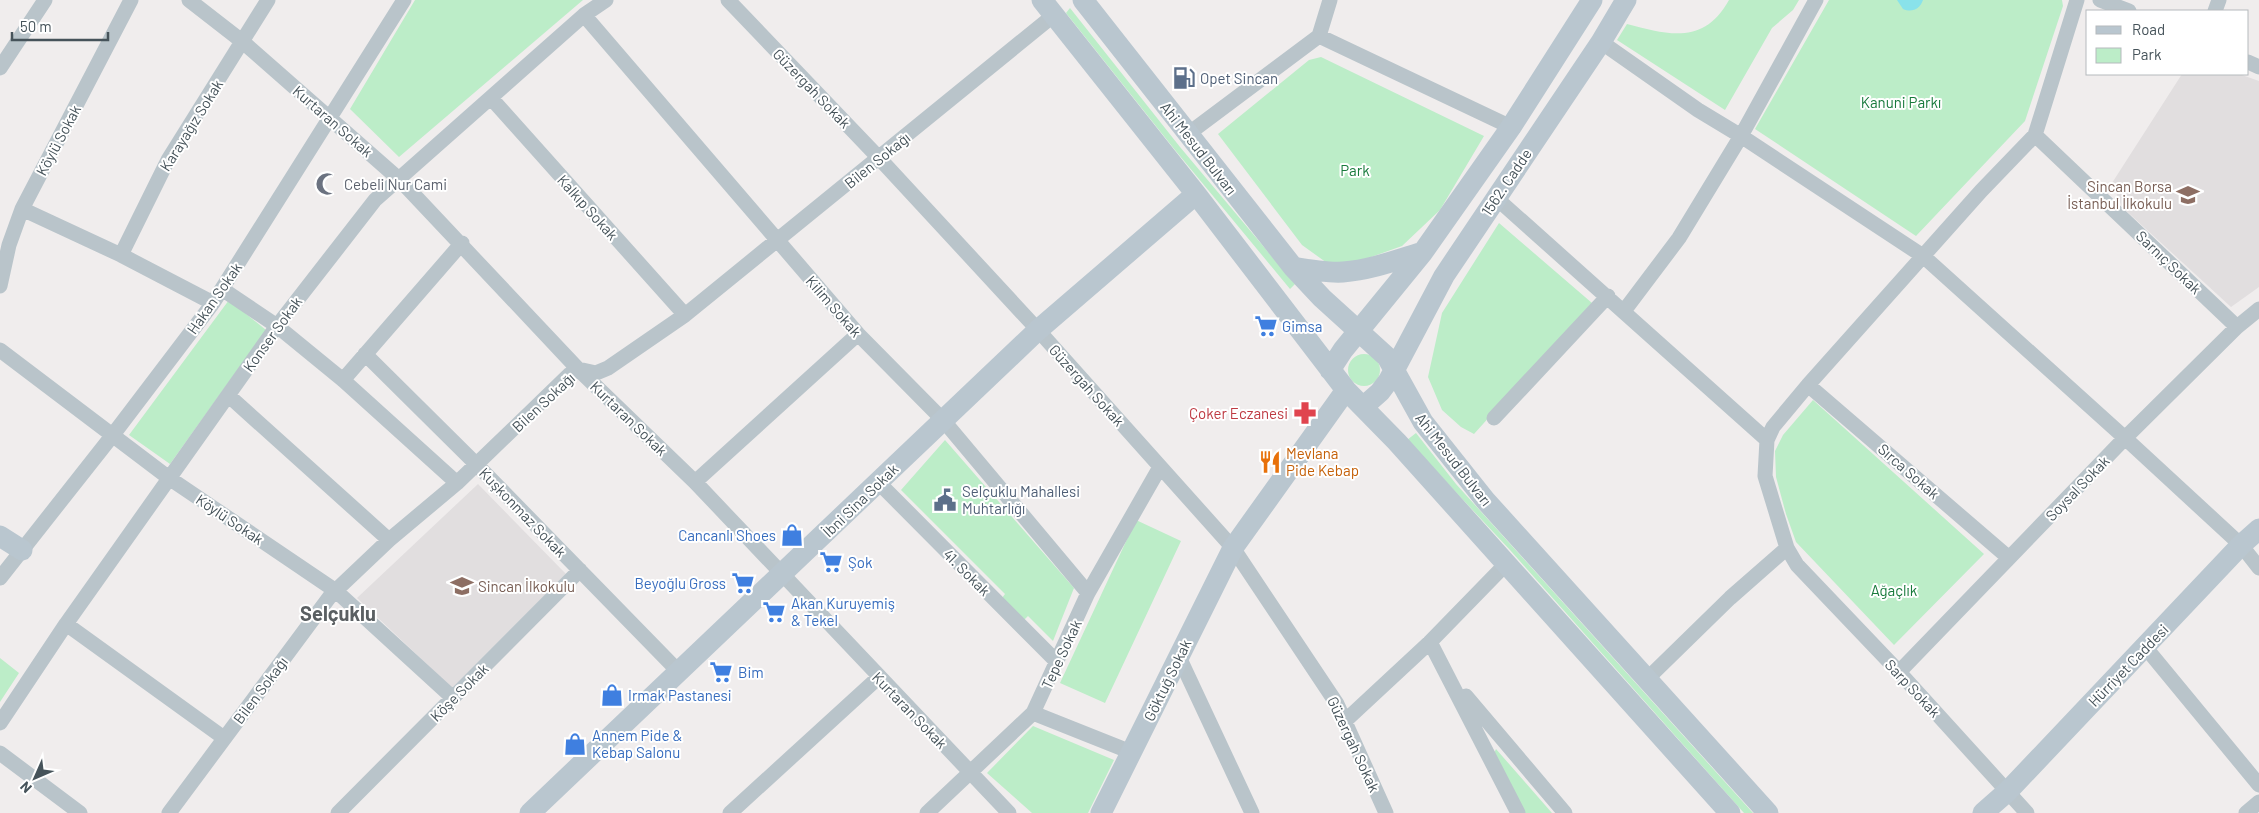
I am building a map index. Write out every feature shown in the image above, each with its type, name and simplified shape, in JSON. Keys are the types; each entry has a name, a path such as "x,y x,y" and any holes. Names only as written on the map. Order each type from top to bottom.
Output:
{"main road":[{"name":"Ahi Mesud Bulvarı","path":"1083,0 1293,267 1322,298 1380,349 1395,369 1424,422 1452,461 1646,680 1768,813"},
{"name":"1562. Cadde","path":"1330,370 1343,350 1423,252 1511,127 1592,0"},
{"name":"1562. Cadde","path":"1363,407 1380,392 1395,369 1444,276 1495,197 1602,42 1626,0"},
{"name":"Ahi Mesud Bulvarı","path":"1048,7 1196,194 1346,390 1506,564 1730,813"},
{"name":"İbni Sina Sokak","path":"530,813 1038,330 1196,194"},
{"path":"1293,267 1327,272 1344,272 1364,269 1423,252"},
{"name":"Göktuğ Sokak","path":"1101,813 1233,548 1346,390"},
{"name":"Hürriyet Caddesi","path":"1994,805 2146,648 2241,545 2259,529"},
{"path":"0,536 22,550"}],"street":[{"path":"0,68 46,0"},
{"name":"Köylü Sokak","path":"0,286 9,245 22,209 131,0"},
{"name":"Kurtaran Sokak","path":"189,0 244,42 400,180 462,243 578,369 695,482 783,573 879,677 1010,813"},
{"name":"Karayağız Sokak","path":"121,255 168,160 244,42 268,0"},
{"name":"Hakan Sokak","path":"0,578 112,436 213,302 404,0"},
{"name":"Konser Sokak","path":"0,723 66,624 277,326 375,200 400,180 584,15 606,0"},
{"name":"Güzergah Sokak","path":"728,0 879,158 1038,330 1233,548 1337,704 1386,813"},
{"path":"1188,134 1319,36 1330,0"},
{"path":"1624,311 1679,238 1741,136 1816,0"},
{"path":"1495,197 1767,440 1773,427 1808,384 1922,256 2035,135 2076,0"},
{"path":"2100,0 2126,10"},
{"name":"Bilen Sokağı","path":"169,813 336,591 389,540 477,465 570,374 578,369 596,373 608,368 685,315 879,158 1048,7"},
{"name":"Kilim Sokak","path":"584,15 858,334 944,420 1088,593"},
{"path":"1319,36 1511,127"},
{"path":"1602,42 1698,110 1741,136 1922,256 2241,545 2259,568"},
{"name":"Kalkıp Sokak","path":"491,98 685,315"},
{"name":"Sarnıç Sokak","path":"2035,135 2237,327"},
{"path":"22,209 121,255 213,302"},
{"path":"343,380 462,243"},
{"path":"222,288 277,326 343,380 457,483"},
{"path":"1494,418 1608,296"},
{"name":"Soysal Sokak","path":"1898,672 2125,438 2237,327 2259,309"},
{"path":"695,482 858,334"},
{"name":"Köylü Sokak","path":"0,350 169,478 336,591 453,698"},
{"name":"Kuşkonmaz Sokak","path":"365,354 477,465 679,672"},
{"name":"Sırca Sokak","path":"1808,384 2009,558"},
{"path":"229,396 389,540"},
{"name":"Sarp Sokak","path":"1767,440 1765,476 1787,548 1797,565 1898,672 1994,805 2027,813"},
{"name":"Tepe Sokak","path":"927,813 1033,714 1088,593 1160,467"},
{"name":"41. Sokak","path":"878,482 1057,662"},
{"path":"1646,680 1730,598 1787,548"},
{"path":"1345,721 1430,642 1506,564"},
{"name":"Köşe Sokak","path":"338,813 580,570"},
{"path":"66,624 224,738"},
{"path":"1430,642 1450,677 1518,813"},
{"path":"2146,648 2259,785"},
{"path":"1179,657 1247,810"},
{"path":"730,813 879,677"},
{"path":"1450,677 1565,813"},
{"path":"1033,714 1131,752"},
{"path":"0,754 80,813"},
{"path":"2246,813 2259,802"}],"shaded area":[{"name":"Sincan Borsa İstanbul İlkokulu","path":"2181,75 2242,75 2259,81 2259,287 2231,307 2122,207 2112,183"},
{"name":"Sincan İlkokulu","path":"478,484 566,574 452,688 357,598"}],"green space":[{"path":"415,0 583,0 399,157 350,109"},
{"path":"1729,0 1799,0 1793,10 1772,28 1725,110 1617,40 1627,24 1671,33 1697,30 1708,24 1719,14"},
{"name":"Kanuni Parkı","path":"1829,0 2062,0 2063,6 2025,121 1916,236 1755,129"},
{"path":"1070,8 1180,147 1295,284 1290,289 1175,150 1066,13"},
{"name":"Park","path":"1321,57 1484,136 1440,210 1402,246 1360,261 1327,263 1302,245 1218,134 1309,60"},
{"path":"1499,223 1592,303 1474,434 1461,427 1442,410 1428,377 1442,313"},
{"path":"229,300 266,330 170,464 129,435"},
{"path":"1364,354 1370,355 1375,359 1379,364 1379,376 1375,381 1370,385 1364,386 1358,385 1353,381 1349,376 1348,370 1349,364 1353,359 1358,355"},
{"name":"Ağaçlık","path":"1813,400 1984,554 1894,645 1796,542 1786,514 1776,477 1775,451 1783,435"},
{"path":"1416,433 1456,484 1753,813 1744,813 1510,550 1407,440"},
{"path":"945,440 1074,588 1053,641 1028,616 1024,620 1002,598 1005,594 901,490"},
{"path":"1136,520 1181,541 1105,703 1060,683"},
{"path":"0,658 19,673 0,702"},
{"path":"1033,726 1114,760 1088,813 1032,813 987,773"},
{"path":"1496,749 1552,813 1523,813 1493,755"}],"water":[{"path":"1897,0 1923,0 1918,8 1910,11 1903,9"}],"place":[{"name":"Opet Sincan","path":"1184,78"},
{"name":"Cebeli Nur Cami","path":"327,184"},
{"name":"Sincan Borsa İstanbul İlkokulu","path":"2188,195"},
{"name":"Gimsa","path":"1266,326"},
{"name":"Çoker Eczanesi","path":"1305,413"},
{"name":"Mevlana Pide Kebap","path":"1270,462"},
{"name":"Selçuklu Mahallesi Muhtarlığı","path":"945,500"},
{"name":"Cancanlı Shoes","path":"792,535"},
{"name":"Şok","path":"831,562"},
{"name":"Beyoğlu Gross","path":"743,583"},
{"name":"Sincan İlkokulu","path":"462,586"},
{"name":"Akan Kuruyemiş & Tekel","path":"774,612"},
{"name":"Bim","path":"721,672"},
{"name":"Irmak Pastanesi","path":"612,695"},
{"name":"Annem Pide & Kebap Salonu","path":"575,744"}],"district":[{"name":"Selçuklu","path":"338,613"}]}
